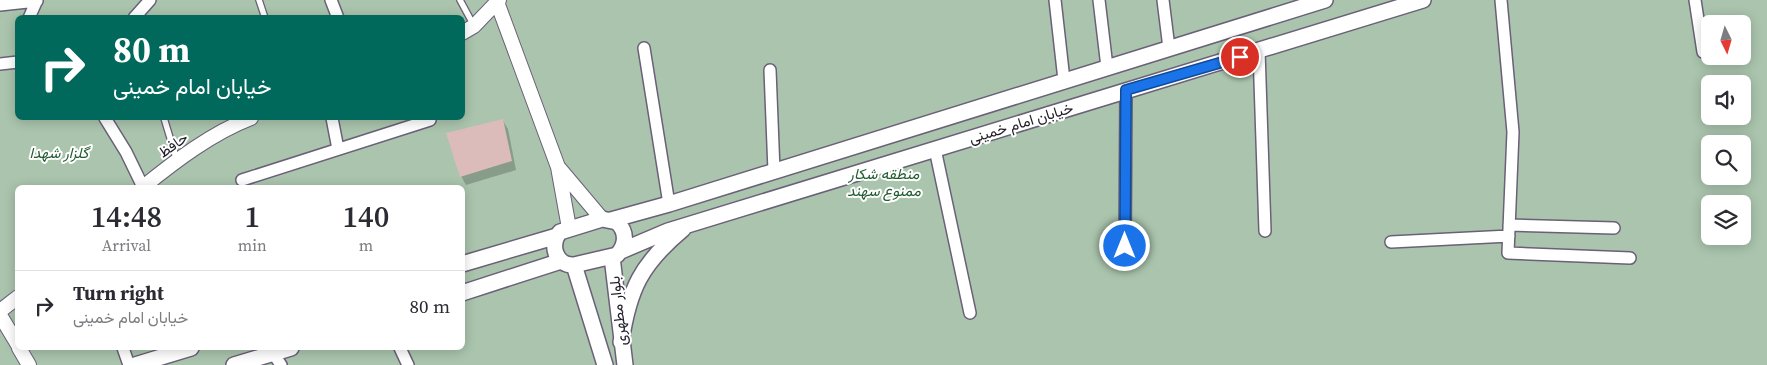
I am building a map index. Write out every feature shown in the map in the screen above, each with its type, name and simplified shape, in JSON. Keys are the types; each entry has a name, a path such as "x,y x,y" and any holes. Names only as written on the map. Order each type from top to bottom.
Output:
{"main road":[{"name":"خیابان امام خمینی","path":"563,232 606,219 669,204 1325,0"},
{"name":"خیابان امام خمینی","path":"568,263 616,254 668,231 1423,0"},
{"name":"بلوار مطهری","path":"606,219 621,227 625,239 616,254 620,342 625,365"},
{"path":"620,342 626,308 639,276 660,249 686,226"},
{"path":"465,263 563,232"},
{"name":"بلوار مطهری","path":"563,232 554,249 568,263 605,365"},
{"path":"465,291 568,263"},
{"path":"135,365 184,350"},
{"path":"234,365 277,359 288,350"}],"street":[{"path":"0,5 37,0"},
{"path":"30,15 37,0"},
{"path":"137,15 150,0"},
{"path":"331,0 337,15"},
{"path":"1055,0 1064,80"},
{"path":"1099,0 1108,67"},
{"path":"1163,0 1169,48"},
{"path":"1501,0 1512,132 1508,253 1630,258"},
{"path":"1695,0 1701,39"},
{"path":"468,30 498,1 558,167 563,232"},
{"path":"644,48 669,204"},
{"path":"1258,51 1265,231"},
{"path":"0,64 15,62"},
{"path":"770,70 774,171"},
{"path":"1125,246 1126,90"},
{"path":"106,120 126,152 141,185"},
{"name":"حافظ","path":"145,185 176,161 239,120"},
{"path":"332,120 338,149"},
{"path":"242,180 430,120"},
{"path":"935,149 970,313"},
{"path":"558,167 606,219"},
{"path":"1391,242 1509,230 1614,228"},
{"path":"0,310 15,299"},
{"path":"0,315 15,341"},
{"path":"20,350 29,365"},
{"path":"124,350 129,365"},
{"path":"401,350 408,365"}],"lane":[{"path":"259,0 264,15"},
{"path":"460,0 464,15"},
{"path":"165,120 176,161"}],"green space":[{"name":"منطقه شکار ممنوع سهند","path":"0,0 1767,0 1767,365 0,365"}],"building":[{"path":"503,119 512,161 460,177 446,133"}],"route":[{"path":"1125,246 1126,90 1240,57"}],"park label":[{"name":"گلزار شهدا","path":"59,153"}]}
